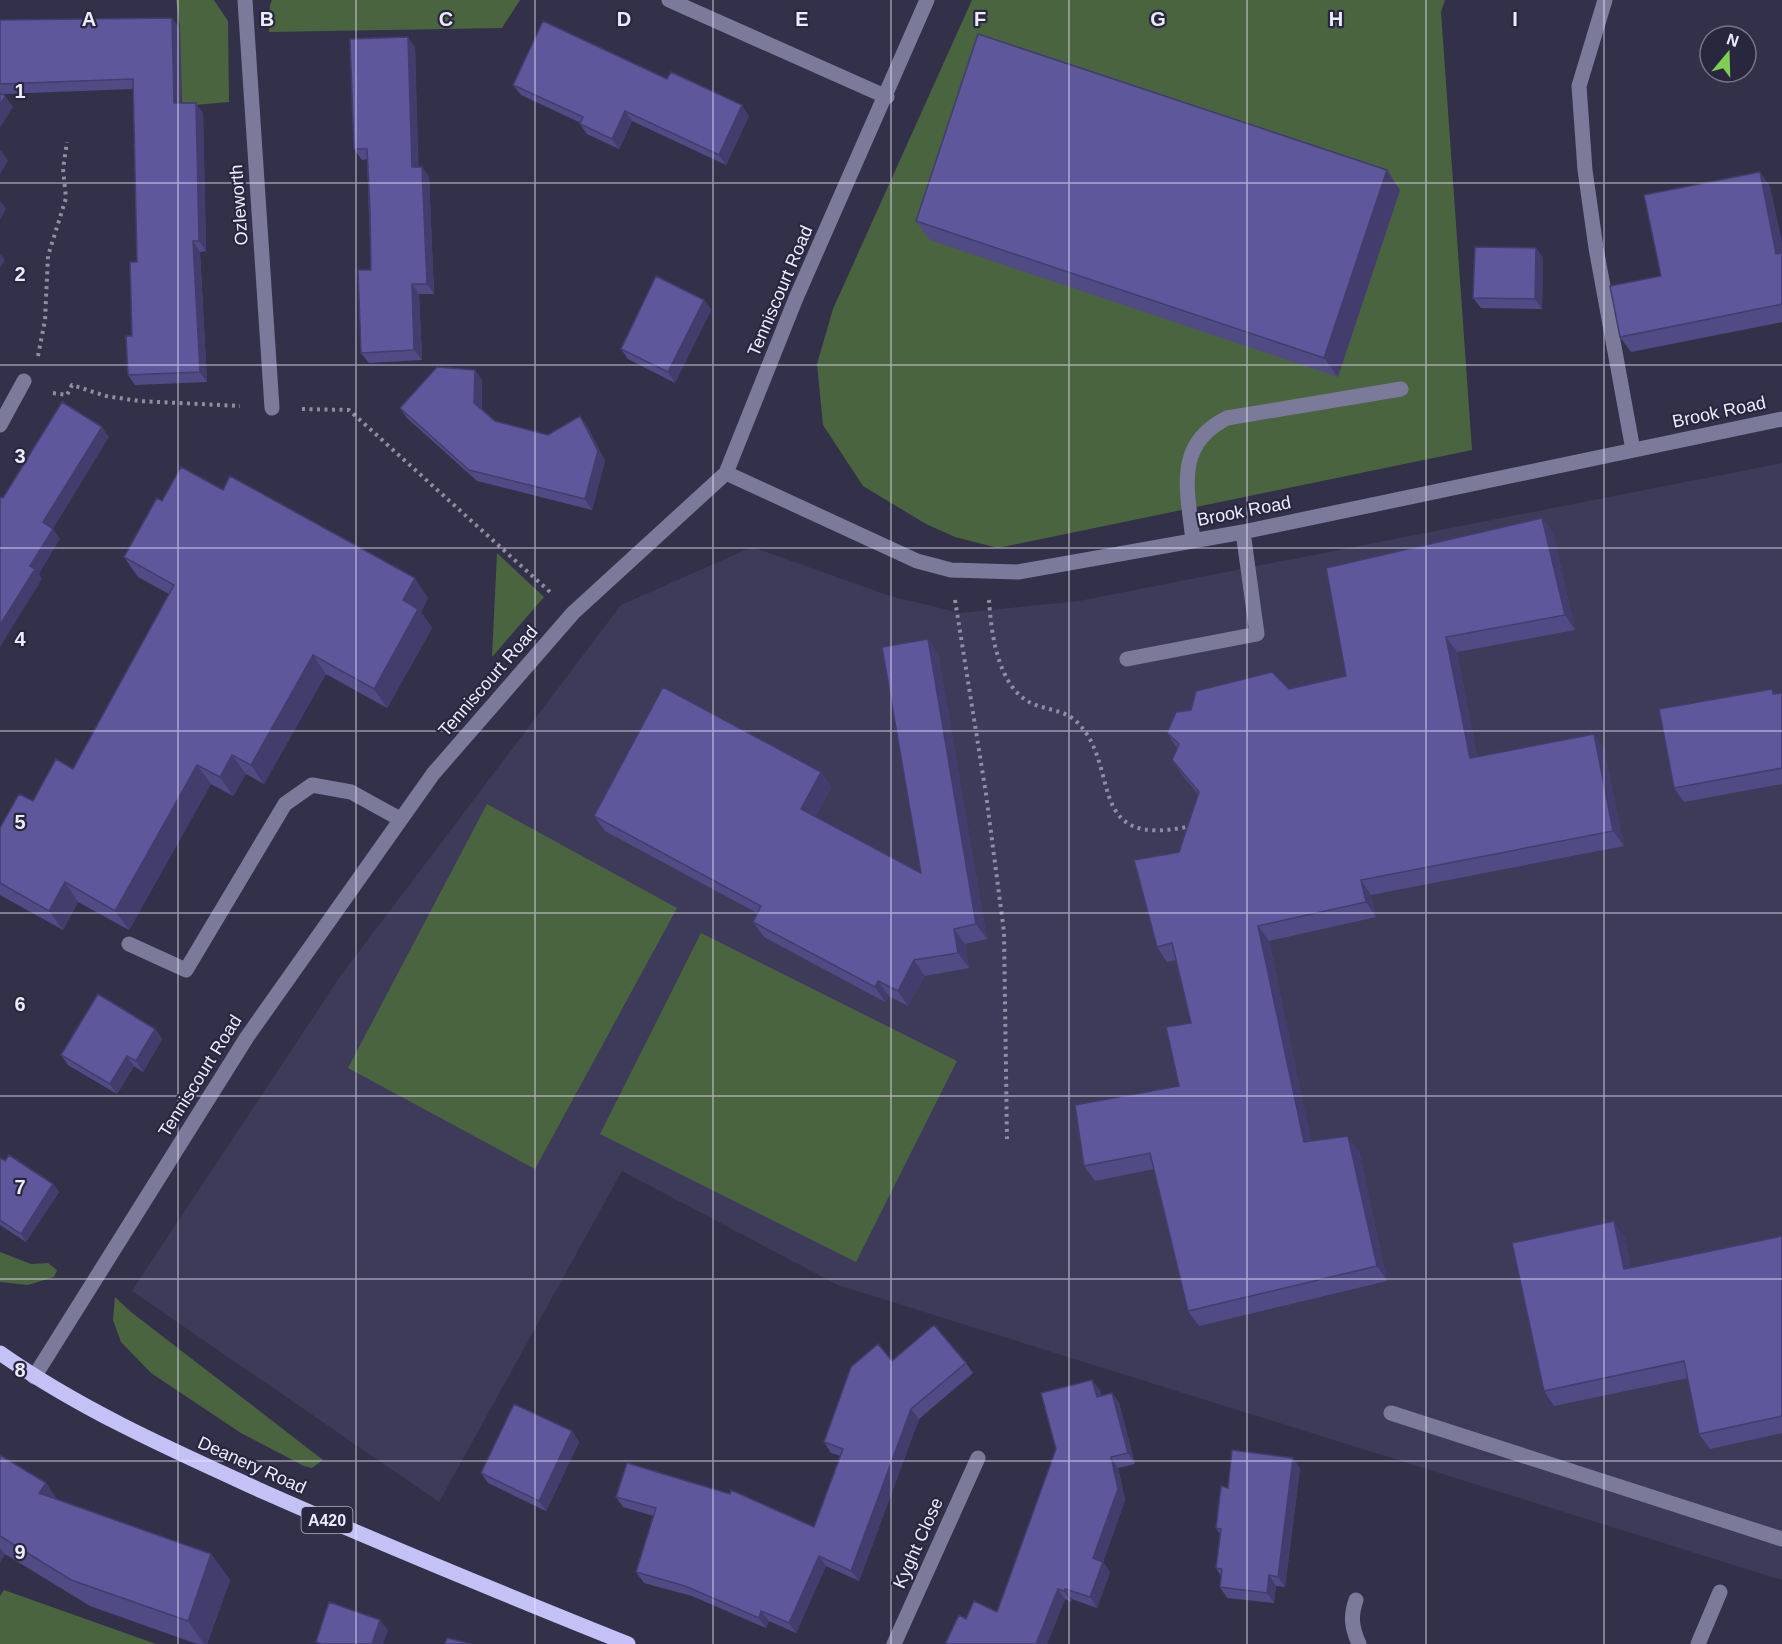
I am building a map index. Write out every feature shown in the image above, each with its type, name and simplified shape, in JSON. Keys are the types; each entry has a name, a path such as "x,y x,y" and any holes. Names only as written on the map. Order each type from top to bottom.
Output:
{"main road":[{"name":"A420","path":"0,1353 34,1377"},
{"name":"Deanery Road","path":"34,1377 178,1453 390,1548 628,1644"}],"street":[{"name":"Ozleworth","path":"245,0 272,408"},
{"path":"669,0 887,97"},
{"name":"Tenniscourt Road","path":"34,1377 247,1036 433,774 573,613 726,473 796,298 887,97 927,0"},
{"path":"1605,0 1579,86 1585,170 1596,248 1633,450"},
{"path":"0,425 24,381"},
{"path":"1193,541 1186,476 1194,445 1209,427 1227,418 1401,389"},
{"name":"Brook Road","path":"726,473 917,561 951,570 1018,573 1243,532 1782,419"},
{"path":"1127,659 1257,634 1243,532"},
{"path":"129,944 186,970 285,804 312,785 351,792 400,819"},
{"path":"1391,1413 1782,1539"},
{"name":"Kyght Close","path":"894,1644 978,1458"},
{"path":"1698,1644 1720,1592"},
{"path":"1356,1600 1352,1612 1352,1628 1359,1644"}],"path":[{"path":"985,573 991,623 1003,668 1015,692 1031,703 1076,721 1093,742 1108,801 1123,819 1142,830 1163,832 1192,826"},
{"path":"957,624 986,794 1004,932 1007,1139"}],"shaded area":[{"path":"1782,463 1782,1580 838,1285 622,1171 439,1502 132,1291 339,978 621,605 752,547 890,596 960,613 1079,601"}],"green space":[{"path":"176,0 214,0 228,21 229,102 182,106 180,28"},
{"path":"272,0 520,0 502,28 269,32"},
{"path":"972,0 1445,0 1441,12 1472,450 998,548 955,537 926,524 863,486 823,425 817,364 833,309"},
{"path":"497,553 544,597 492,657"},
{"path":"487,804 677,908 535,1169 348,1068"},
{"path":"701,933 957,1061 856,1262 600,1134"},
{"path":"0,1252 31,1264 48,1263 57,1270 54,1277 28,1285 0,1282"},
{"path":"115,1297 131,1312 323,1460 312,1468 304,1466 241,1433 151,1373 121,1342 113,1320"},
{"path":"4,1590 156,1644 0,1644 0,1596"}],"building":[{"path":"172,18 174,103 196,103 199,241 193,241 200,372 128,375 126,336 132,336 130,262 137,262 133,79 0,84 0,20"},
{"path":"543,21 667,79 671,72 742,105 719,155 625,111 612,139 580,124 583,117 513,85"},
{"path":"978,34 1387,170 1324,358 916,221"},
{"path":"408,37 412,167 422,167 427,284 412,284 414,350 361,353 358,270 371,270 370,210 367,149 354,149 350,39"},
{"path":"0,93 5,96 0,105"},
{"path":"1760,172 1776,254 1782,253 1782,304 1620,337 1610,286 1661,276 1644,195"},
{"path":"1475,247 1536,248 1535,299 1473,298"},
{"path":"656,276 704,300 668,372 621,349"},
{"path":"437,367 475,370 474,403 495,421 548,435 580,416 598,451 585,499 469,470 400,408"},
{"path":"62,402 102,427 43,522 53,529 30,566 35,569 0,625 0,498 3,498"},
{"path":"181,467 223,490 230,476 415,578 403,600 418,609 374,689 313,655 251,765 232,755 220,777 197,765 115,911 65,882 49,911 0,883 0,828 19,794 33,801 56,759 73,769 174,585 124,557 157,498 162,501"},
{"path":"1542,518 1565,615 1446,637 1470,758 1594,734 1613,831 1361,880 1366,902 1258,926 1304,1142 1348,1136 1377,1266 1188,1311 1150,1153 1084,1166 1075,1105 1179,1086 1166,1027 1191,1023 1172,943 1157,947 1134,860 1179,852 1199,792 1172,760 1179,744 1167,733 1176,712 1191,710 1196,691 1272,672 1289,689 1346,676 1326,568"},
{"path":"928,639 976,924 954,929 958,953 914,960 898,991 878,981 875,987 753,922 761,906 594,816 663,687 821,772 801,809 921,873 882,647"},
{"path":"1772,689 1773,694 1782,693 1782,768 1674,788 1659,709"},
{"path":"98,994 155,1029 136,1061 127,1056 110,1084 61,1055"},
{"path":"9,1155 53,1184 21,1234 0,1220 0,1158 5,1161"},
{"path":"1614,1221 1624,1269 1782,1236 1782,1416 1699,1434 1684,1361 1544,1391 1512,1243"},
{"path":"934,1325 966,1363 911,1409 851,1571 819,1556 789,1623 761,1611 759,1618 685,1586 636,1572 656,1508 616,1497 627,1463 730,1494 731,1490 814,1527 843,1449 824,1442 851,1367 878,1344 892,1361"},
{"path":"1092,1380 1097,1397 1112,1393 1128,1453 1111,1457 1118,1489 1093,1558 1103,1562 1090,1597 1058,1589 1036,1644 945,1644 959,1615 966,1619 974,1601 997,1612 1056,1449 1041,1393"},
{"path":"514,1404 572,1431 539,1501 481,1473"},
{"path":"1232,1450 1293,1458 1278,1577 1269,1575 1267,1593 1220,1587 1222,1569 1216,1568 1221,1529 1216,1528 1221,1486 1228,1488"},
{"path":"0,1455 46,1483 39,1493 211,1554 188,1621 71,1580 0,1536"},
{"path":"329,1602 380,1620 372,1644 316,1642"},
{"path":"447,1638 472,1644 445,1644"}]}
